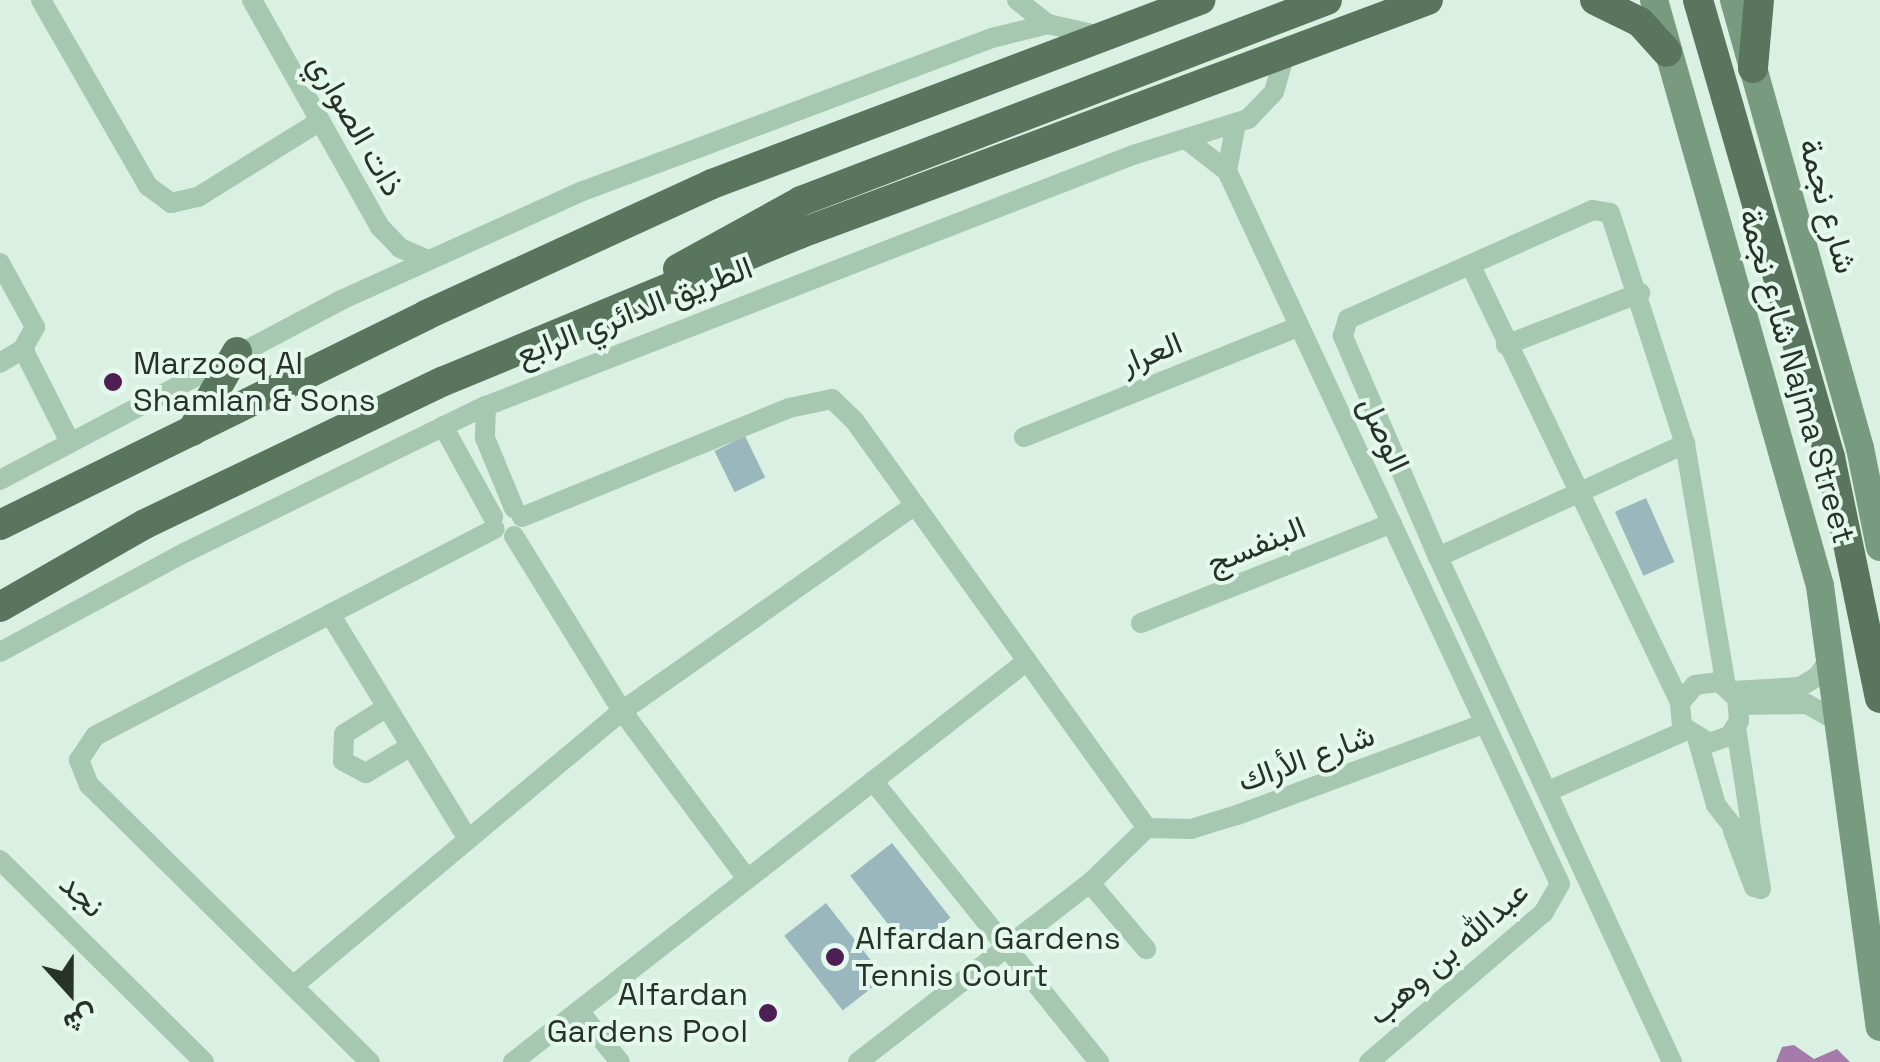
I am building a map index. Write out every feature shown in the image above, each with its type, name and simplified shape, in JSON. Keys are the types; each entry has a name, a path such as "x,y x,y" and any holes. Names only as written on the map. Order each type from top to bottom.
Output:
{"main road":[{"path":"0,525 712,184 1200,0"},
{"path":"618,310 718,244 802,201 1327,0"},
{"name":"الطريق الدائري الرابع","path":"0,607 263,465 618,310 799,234 1428,0"},
{"path":"1595,0 1640,22 1667,52"},
{"path":"1654,0 1667,52"},
{"path":"1698,0 1830,457 1880,698"},
{"name":"شارع نجمة","path":"1734,0 1860,448 1880,547"},
{"path":"1754,68 1758,0"},
{"name":"شارع نجمة Najma Street","path":"1667,52 1804,514 1843,724"},
{"path":"192,431 237,352"},
{"path":"1843,724 1880,1026"}],"street":[{"path":"41,0 148,186 171,203 198,197 320,121"},
{"name":"ذات الصواري","path":"252,0 380,228 400,248 426,260"},
{"path":"1017,0 1048,24 1101,36"},
{"path":"0,480 237,352 426,260 860,85 1048,24"},
{"name":"الطريق الدائري الرابع","path":"0,652 486,406 1186,138 1236,123 1268,102 1284,56"},
{"path":"1226,171 1236,123"},
{"name":"الوصل","path":"1186,138 1226,171 1483,724"},
{"path":"1471,266 1576,494 1680,703 1716,804 1741,825 1733,694 1685,444 1640,293 1613,219 1599,208 1471,266 1341,327 1438,557 1551,790 1672,1062"},
{"name":"ذات الصواري","path":"378,282 385,255 380,228"},
{"path":"0,263 35,327 23,350 0,363"},
{"path":"1506,345 1640,293"},
{"name":"العرار","path":"1024,436 1300,326"},
{"path":"23,350 70,442"},
{"path":"370,1062 89,784 80,760 95,736 508,522 789,408 832,398 915,505 1147,828 1090,884 858,1062"},
{"path":"486,406 485,438 508,522"},
{"path":"443,426 508,522 622,711 747,880"},
{"path":"1438,557 1685,444"},
{"path":"1860,448 1880,476"},
{"path":"293,986 466,836 622,711 915,505"},
{"name":"البنفسج","path":"1142,623 1392,523"},
{"path":"330,614 384,709 466,836"},
{"path":"1733,694 1800,686 1818,676 1832,650"},
{"path":"512,1062 1027,661"},
{"path":"1680,703 1703,682 1733,694 1807,704 1843,724"},
{"path":"384,709 344,734 343,761 366,772 408,748"},
{"name":"شارع الأراك","path":"1147,828 1168,832 1222,820 1483,724"},
{"name":"عبدالله بن وهب","path":"1369,1062 1543,913 1560,884 1483,724"},
{"path":"1551,790 1692,736 1719,742 1736,728"},
{"path":"873,781 1099,1062"},
{"name":"نجد","path":"0,860 200,1061"},
{"path":"1090,884 1146,949"},
{"path":"579,1010 620,1062"}],"shaded area":[{"path":"745,436 765,477 735,492 714,451"},
{"path":"1646,498 1674,562 1643,576 1615,512"},
{"name":"Alfardan Gardens Tennis Court","path":"892,843 950,918 909,950 850,876"},
{"name":"Alfardan Gardens Tennis Court","path":"826,903 884,978 843,1010 784,936"},
{"path":"1794,1045 1814,1059 1837,1049 1850,1062 1776,1062 1782,1047"}],"place":[{"name":"Marzooq Al Shamlan & Sons","path":"113,382"},
{"name":"Alfardan Gardens Tennis Court","path":"835,957"},
{"name":"Alfardan Gardens Pool","path":"768,1013"}]}
